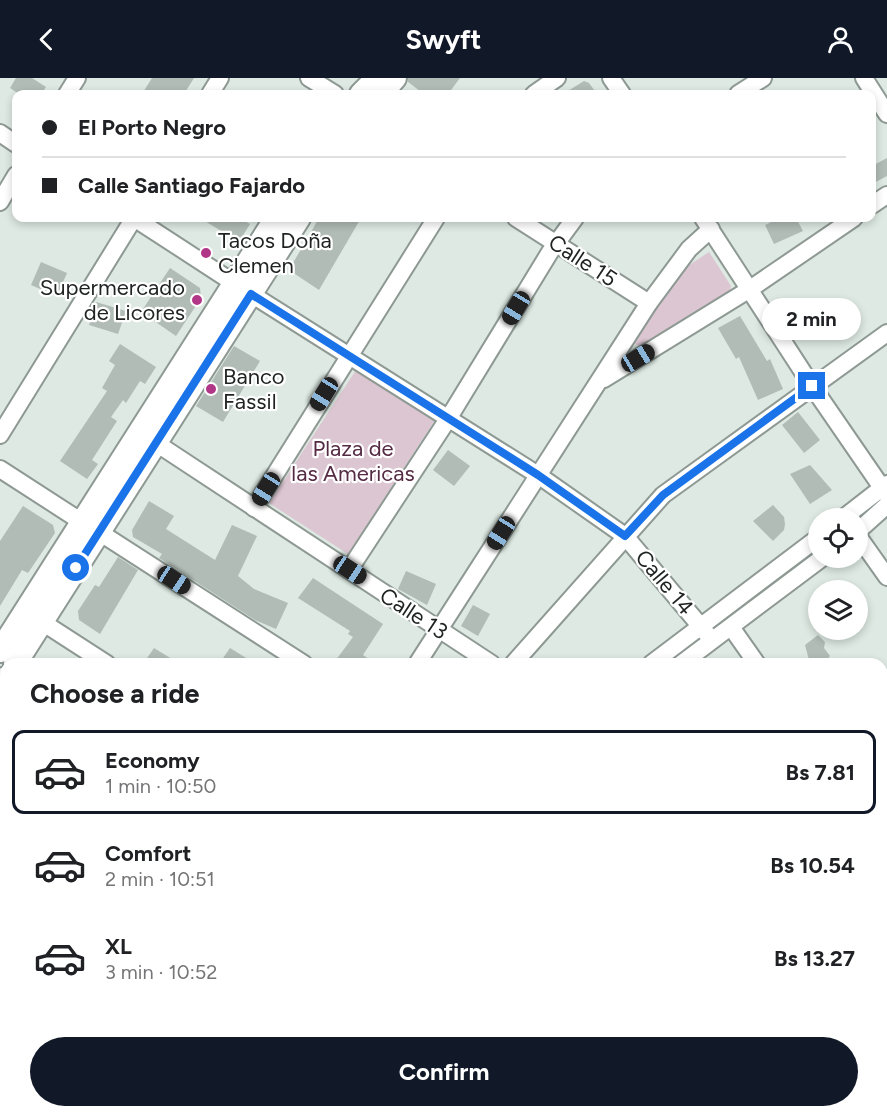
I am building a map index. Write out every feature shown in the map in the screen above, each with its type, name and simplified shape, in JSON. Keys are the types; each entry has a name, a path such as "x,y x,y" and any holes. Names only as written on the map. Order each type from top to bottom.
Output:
{"main road":[{"path":"365,90 376,78"},
{"path":"384,90 395,78"},
{"path":"17,658 34,617 242,288 274,222"},
{"path":"242,288 296,222"},
{"path":"0,651 34,617"}],"street":[{"path":"309,78 328,90"},
{"path":"540,90 557,78"},
{"path":"748,90 763,78"},
{"path":"876,97 887,114"},
{"path":"0,202 12,182"},
{"path":"0,435 132,222"},
{"name":"Calle 14","path":"140,222 348,357 538,475 625,536 712,640"},
{"path":"254,508 433,222"},
{"name":"Calle 15","path":"522,222 649,303"},
{"path":"350,570 448,419 556,243 572,222"},
{"path":"421,658 649,303 707,223 812,386 885,489 858,508"},
{"path":"600,381 750,289 831,224"},
{"path":"518,658 663,495 887,333"},
{"name":"Calle 13","path":"148,437 483,658"},
{"path":"0,469 295,658"},
{"path":"868,522 887,505"},
{"path":"659,658 808,545"},
{"path":"868,550 887,577"},
{"path":"689,658 809,568"},
{"path":"34,617 98,658"},
{"path":"731,627 753,658"}],"green space":[{"path":"709,252 731,286 729,294 644,348 635,344 634,333 677,273"},
{"name":"Plaza de las Americas","path":"358,367 437,417 348,554 269,503"}],"building":[{"path":"16,78 32,78 46,87 44,90 13,90 10,88"},
{"path":"152,78 194,78 186,90 144,90"},
{"path":"408,78 460,78 451,90 419,90 408,82"},
{"path":"584,81 589,83 594,90 569,90"},
{"path":"887,158 887,176 876,182 876,164"},
{"path":"206,222 246,222 250,224 239,242"},
{"path":"317,222 359,222 319,290 292,272 293,263"},
{"path":"771,222 798,222 803,231 774,244 765,225"},
{"path":"41,262 67,273 57,296 31,285"},
{"path":"170,268 200,288 201,298 176,336 141,312"},
{"path":"96,302 126,311 118,334 89,325"},
{"path":"740,316 767,361 770,359 783,389 758,400 739,357 736,359 718,328"},
{"path":"120,344 156,367 145,384 140,381 126,403 123,400 111,417 117,421 92,460 98,464 87,479 60,461 107,391 102,388 115,365 109,361"},
{"path":"234,346 260,361 223,422 196,406"},
{"path":"798,412 820,440 804,453 782,425"},
{"path":"448,450 470,466 454,486 433,470"},
{"path":"810,465 832,490 810,504 790,474"},
{"path":"149,501 174,516 166,529 215,560 232,525 257,536 238,576 254,589 288,603 276,629 255,620 159,558 162,554 133,537 132,530"},
{"path":"773,505 784,517 785,524 784,530 773,541 753,521"},
{"path":"23,506 53,525 55,533 28,573 22,570 0,606 0,541"},
{"path":"118,557 138,570 100,634 79,620 78,611 95,585 99,587"},
{"path":"406,571 436,584 427,605 398,589"},
{"path":"313,578 383,624 363,655 367,658 337,658 353,637 348,634 350,631 298,598"},
{"path":"473,605 490,614 478,636 461,626"},
{"path":"812,640 823,640 824,648 830,656 828,658 808,658 805,645"},
{"path":"154,648 170,658 147,658"},
{"path":"230,648 246,658 223,658"}],"place":[{"name":"Tacos Doña Clemen","path":"206,253"},
{"name":"Supermercado de Licores","path":"197,300"},
{"name":"Banco Fassil","path":"211,389"}],"route":[{"path":"76,568 251,294 538,475 625,536 663,495 812,386"}]}
